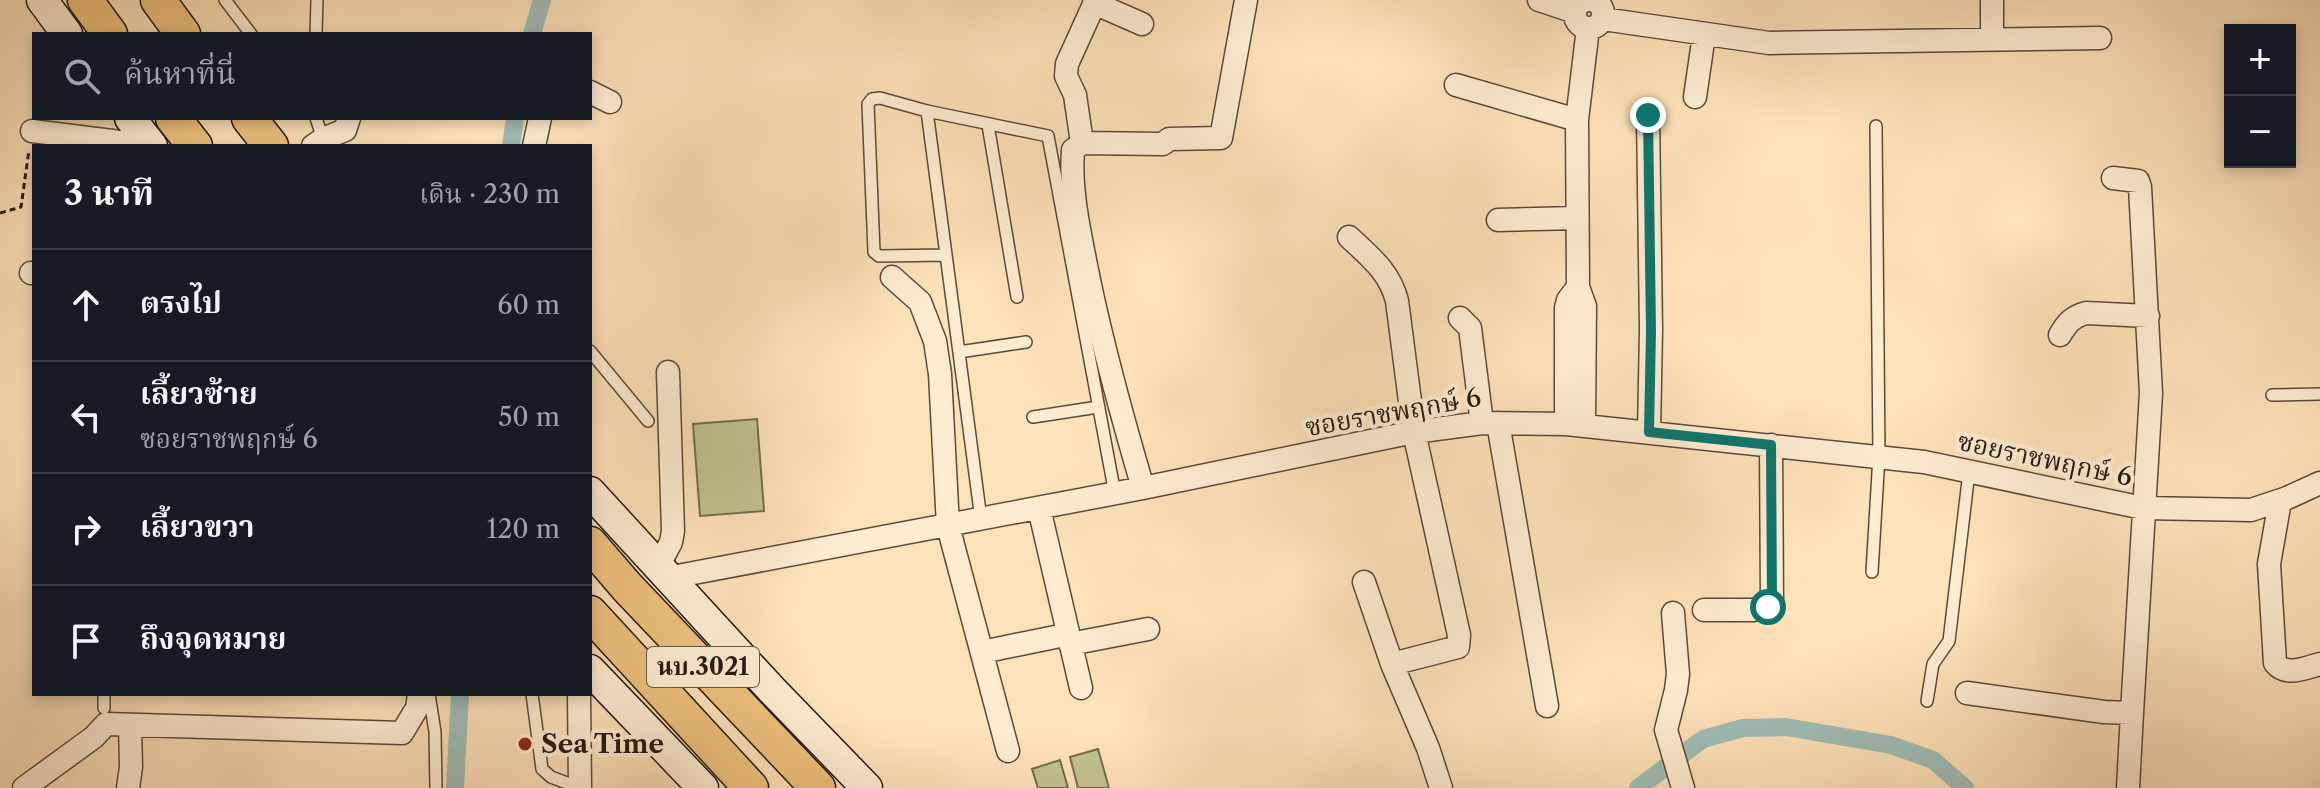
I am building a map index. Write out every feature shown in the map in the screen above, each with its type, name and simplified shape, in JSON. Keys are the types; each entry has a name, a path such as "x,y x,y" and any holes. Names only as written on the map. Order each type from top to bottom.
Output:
{"main road":[{"path":"42,0 66,32"},
{"path":"85,0 109,32"},
{"path":"158,0 182,32"},
{"path":"132,120 150,144"},
{"path":"173,120 186,144"},
{"path":"174,120 193,144"},
{"path":"251,120 269,144"},
{"name":"นบ.3021","path":"592,494 867,788"},
{"name":"นบ.3021","path":"592,546 818,788"},
{"name":"นบ.3021","path":"592,615 751,788"},
{"name":"นบ.3021","path":"592,672 703,788"}],"street":[{"path":"1143,488 1105,353 1077,218 1074,148 1082,143 1163,144 1169,139 1221,138 1246,0"},
{"path":"1539,0 1704,35 1769,43 2100,38"},
{"path":"1992,0 1992,38"},
{"path":"1082,143 1075,95 1066,76 1067,64 1095,1 1142,24"},
{"path":"1575,425 1585,306 1578,287 1577,120 1590,12"},
{"path":"1695,97 1704,35"},
{"path":"1456,85 1577,120"},
{"path":"1648,115 1649,432"},
{"path":"317,134 345,130 348,120"},
{"path":"534,144 540,120"},
{"path":"32,131 136,144"},
{"path":"2113,178 2133,179 2138,181 2140,187 2151,393 2128,788"},
{"path":"1498,220 1577,218"},
{"path":"1349,237 1383,269 1393,283 1414,432 1459,641 1458,647 1392,664"},
{"path":"892,277 920,302 935,341 940,374 948,526 1008,751"},
{"path":"2060,335 2076,316 2086,313 2148,316"},
{"path":"1460,318 1470,328 1547,706"},
{"path":"663,573 673,531 668,372"},
{"name":"ซอยราชพฤกษ์ 6","path":"663,573 948,526 1414,432 1490,423 1575,425 1879,456 2143,508 2251,510 2320,483"},
{"path":"1704,610 1753,610 1768,607 1772,602 1771,445"},
{"path":"2280,501 2269,564 2275,663 2287,671 2320,664"},
{"path":"1039,508 1063,641 1081,688"},
{"path":"1364,582 1392,664 1428,748 1441,788"},
{"path":"1673,613 1678,674 1667,723 1681,778"},
{"path":"982,652 1148,629"},
{"path":"1967,693 2132,713"},
{"path":"24,788 94,737 106,724 402,733 417,708 419,696"},
{"path":"579,696 580,788"},
{"path":"128,788 130,725"}],"lane":[{"path":"225,0 249,32"},
{"path":"316,32 317,0"},
{"path":"946,255 879,256 874,252 868,104 872,99 880,98 988,125 1048,136 1115,494"},
{"path":"927,111 981,519"},
{"path":"988,125 1017,297"},
{"path":"1872,572 1879,456 1876,126"},
{"path":"959,352 1026,342"},
{"path":"592,353 648,421"},
{"path":"2272,395 2320,394"},
{"path":"1033,417 1098,407"},
{"path":"1927,701 1933,664 1949,641 1969,472"},
{"path":"104,696 104,708"},
{"path":"429,696 435,732 436,788"},
{"path":"532,696 542,769 551,777 580,788"}],"path":[{"path":"0,213 21,207 32,131"}],"green space":[{"path":"757,419 764,511 700,516 693,424"},
{"path":"1098,749 1109,788 1078,788 1070,757"},
{"path":"1060,760 1068,788 1038,788 1032,769"}],"waterway":[{"path":"533,32 542,0"},
{"path":"511,144 515,120"},
{"path":"455,788 460,696"},
{"path":"1638,788 1703,739 1743,728 1786,727 1891,745 1933,760 1965,788"}],"place":[{"name":"Sea Time","path":"525,744"}],"route":[{"path":"1648,115 1649,432 1771,445 1773,552 1772,602 1768,607"}]}
